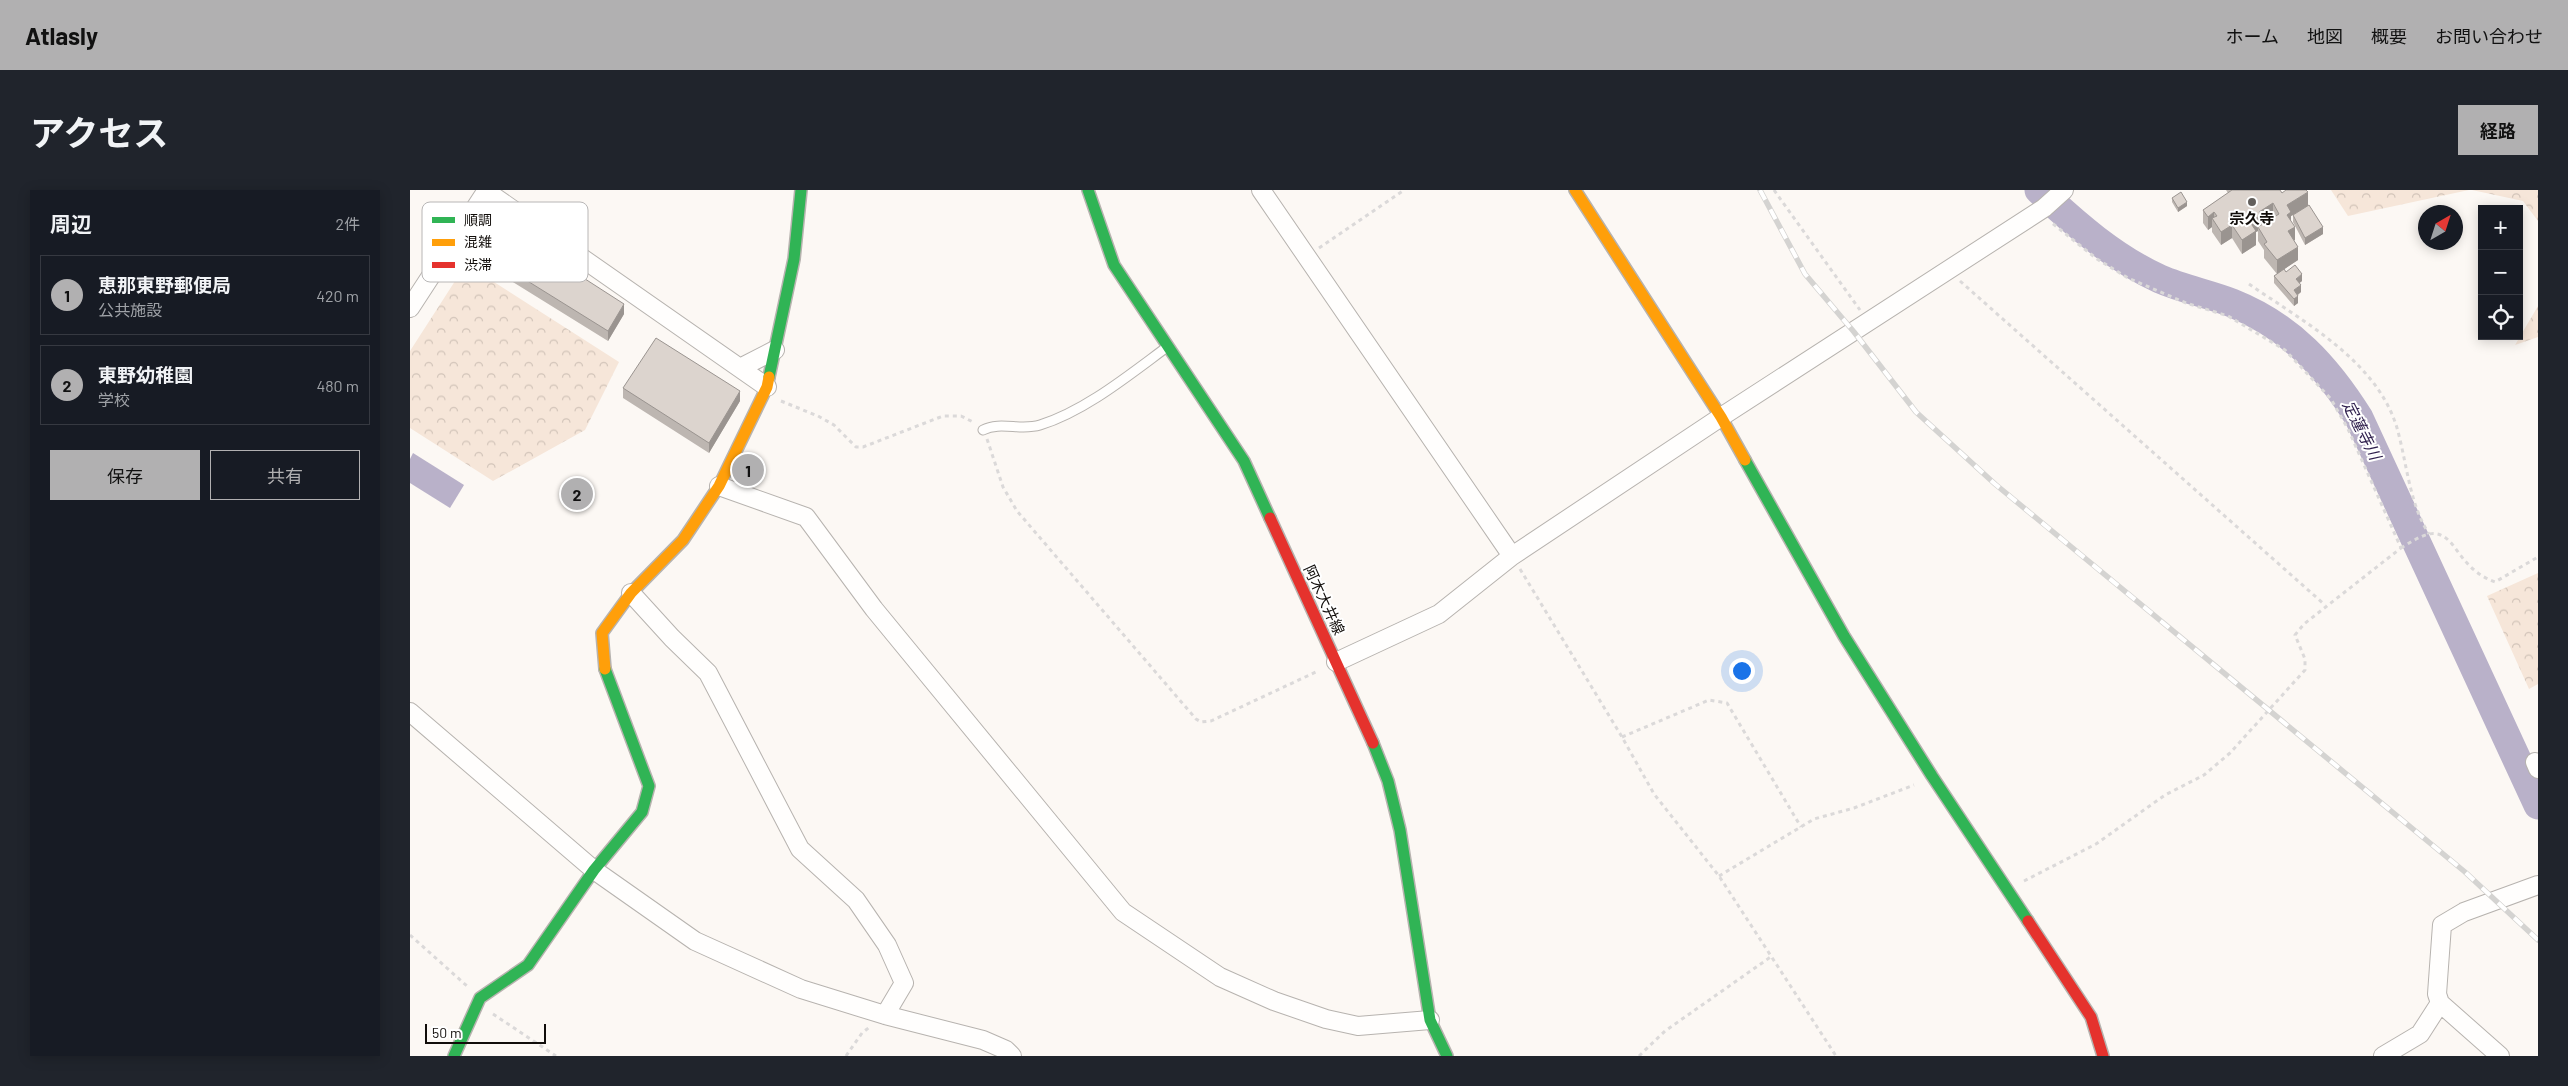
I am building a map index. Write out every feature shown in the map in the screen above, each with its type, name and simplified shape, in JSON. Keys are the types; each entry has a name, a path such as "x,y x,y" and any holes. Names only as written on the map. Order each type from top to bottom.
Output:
{"street":[{"path":"454,1056 480,998 528,965 594,870 642,812 649,786 603,665 602,633 631,593 683,540 719,486 765,391 794,259 801,190"},
{"name":"阿木大井線","path":"1088,190 1114,265 1244,460 1377,752 1396,811 1430,1020 1448,1056"},
{"path":"1261,190 1512,556"},
{"path":"1575,190 1720,417 1844,636 1931,774 2091,1017 2103,1056"},
{"path":"1336,662 1440,614 1512,556 1720,417 2041,210 2064,190"},
{"path":"479,202 486,191 502,202"},
{"path":"588,262 740,368 765,391"},
{"path":"410,308 427,282"},
{"path":"740,368 775,350"},
{"path":"719,486 806,517 874,609 1123,912 1220,977 1274,1001 1326,1019 1358,1026 1430,1020"},
{"path":"631,593 672,638 708,672 800,848 856,900 887,945 904,982 885,1015"},
{"path":"410,712 594,870 695,941 801,988 885,1015 982,1040 1006,1050 1012,1056"},
{"path":"2500,1056 2440,1003 2437,994 2442,925 2464,912 2538,884"},
{"path":"2382,1056 2420,1034 2440,1003"}],"lane":[{"path":"983,430 998,426 1026,428 1052,420 1104,392 1167,347"}],"path":[{"path":"1307,257 1404,190"},
{"path":"1774,190 1869,322"},
{"path":"2041,210 2097,259 2128,278 2186,303 2228,316 2285,350 2331,399 2348,429 2401,548"},
{"path":"1948,271 2325,605"},
{"path":"2249,284 2332,342 2373,380 2387,403 2397,427 2420,520 2429,534"},
{"path":"765,391 834,425 856,447 863,447 943,416 961,416 983,430 1003,487 1017,511 1196,719 1201,722 1211,721 1336,662"},
{"path":"2008,890 2096,844 2165,795 2204,774 2230,753 2305,670 2305,659 2295,635 2304,624 2325,605 2401,548 2429,534 2443,536 2466,562 2483,577 2495,582 2538,557"},
{"path":"1512,556 1622,737 1654,794 1720,876 1836,1056"},
{"path":"1622,737 1709,700 1727,703 1801,827"},
{"path":"1720,876 1814,819 1854,808 1911,786 1931,774"},
{"path":"410,935 480,998 492,1014 556,1056"},
{"path":"1639,1056 1665,1031 1772,956"},
{"path":"846,1056 862,1033 885,1015"}],"green space":[{"path":"2331,190 2469,190 2348,216"},
{"path":"2472,190 2538,190 2538,221 2523,201"},
{"path":"454,282 494,282 619,362 585,430 493,481 410,428 410,351"},
{"path":"2538,306 2538,337 2515,345 2518,340 2523,340 2523,331"},
{"path":"2538,573 2538,684 2529,689 2487,596"}],"shaded area":[{"path":"413,453 464,485 450,508 410,483 410,459"}],"building":[{"path":"2232,190 2280,190 2282,193 2286,190 2306,190 2308,192 2287,205 2291,212 2287,215 2295,227 2288,231 2298,247 2277,260 2264,244 2267,242 2258,227 2279,214 2273,203 2259,212 2261,215 2250,222 2256,231 2242,240 2232,225 2221,232 2212,218 2217,216 2214,212 2208,217 2203,210"},
{"path":"2181,192 2187,202 2178,208 2172,198"},
{"path":"2309,205 2323,227 2305,238 2293,215"},
{"path":"2295,265 2302,274 2296,279 2301,285 2294,290 2298,296 2294,299 2274,276 2284,269 2286,272"},
{"path":"588,281 624,304 608,331 529,282"},
{"path":"656,338 740,391 709,443 623,388"}],"waterway":[{"name":"定蓮寺川","path":"2039,190 2111,251 2143,271 2169,283 2232,303 2272,323 2305,350 2334,382 2359,418 2538,805"}],"railway":[{"path":"1760,190 1805,274 1854,332 1916,412 1995,484 2465,872 2538,940"}],"traffic: fast":[{"path":"769,377 794,259 801,190"},
{"path":"1088,190 1114,265 1244,461 1270,518"},
{"path":"1745,460 1844,636 1932,776 2028,921"},
{"path":"454,1056 480,998 528,965 594,870 642,812 649,786 605,669"},
{"path":"1373,743 1388,781 1400,830 1430,1020 1447,1056"}],"traffic: slow":[{"path":"1575,190 1721,417 1745,460"},
{"path":"605,669 602,633 631,593 683,540 719,486 767,387 769,377"}],"traffic: jam":[{"path":"1270,518 1373,743"},
{"path":"2028,921 2091,1017 2103,1056"}],"place":[{"name":"宗久寺","path":"2252,202"},
{"name":"恵那東野郵便局","path":"748,470"},
{"name":"東野幼稚園","path":"577,494"}]}
